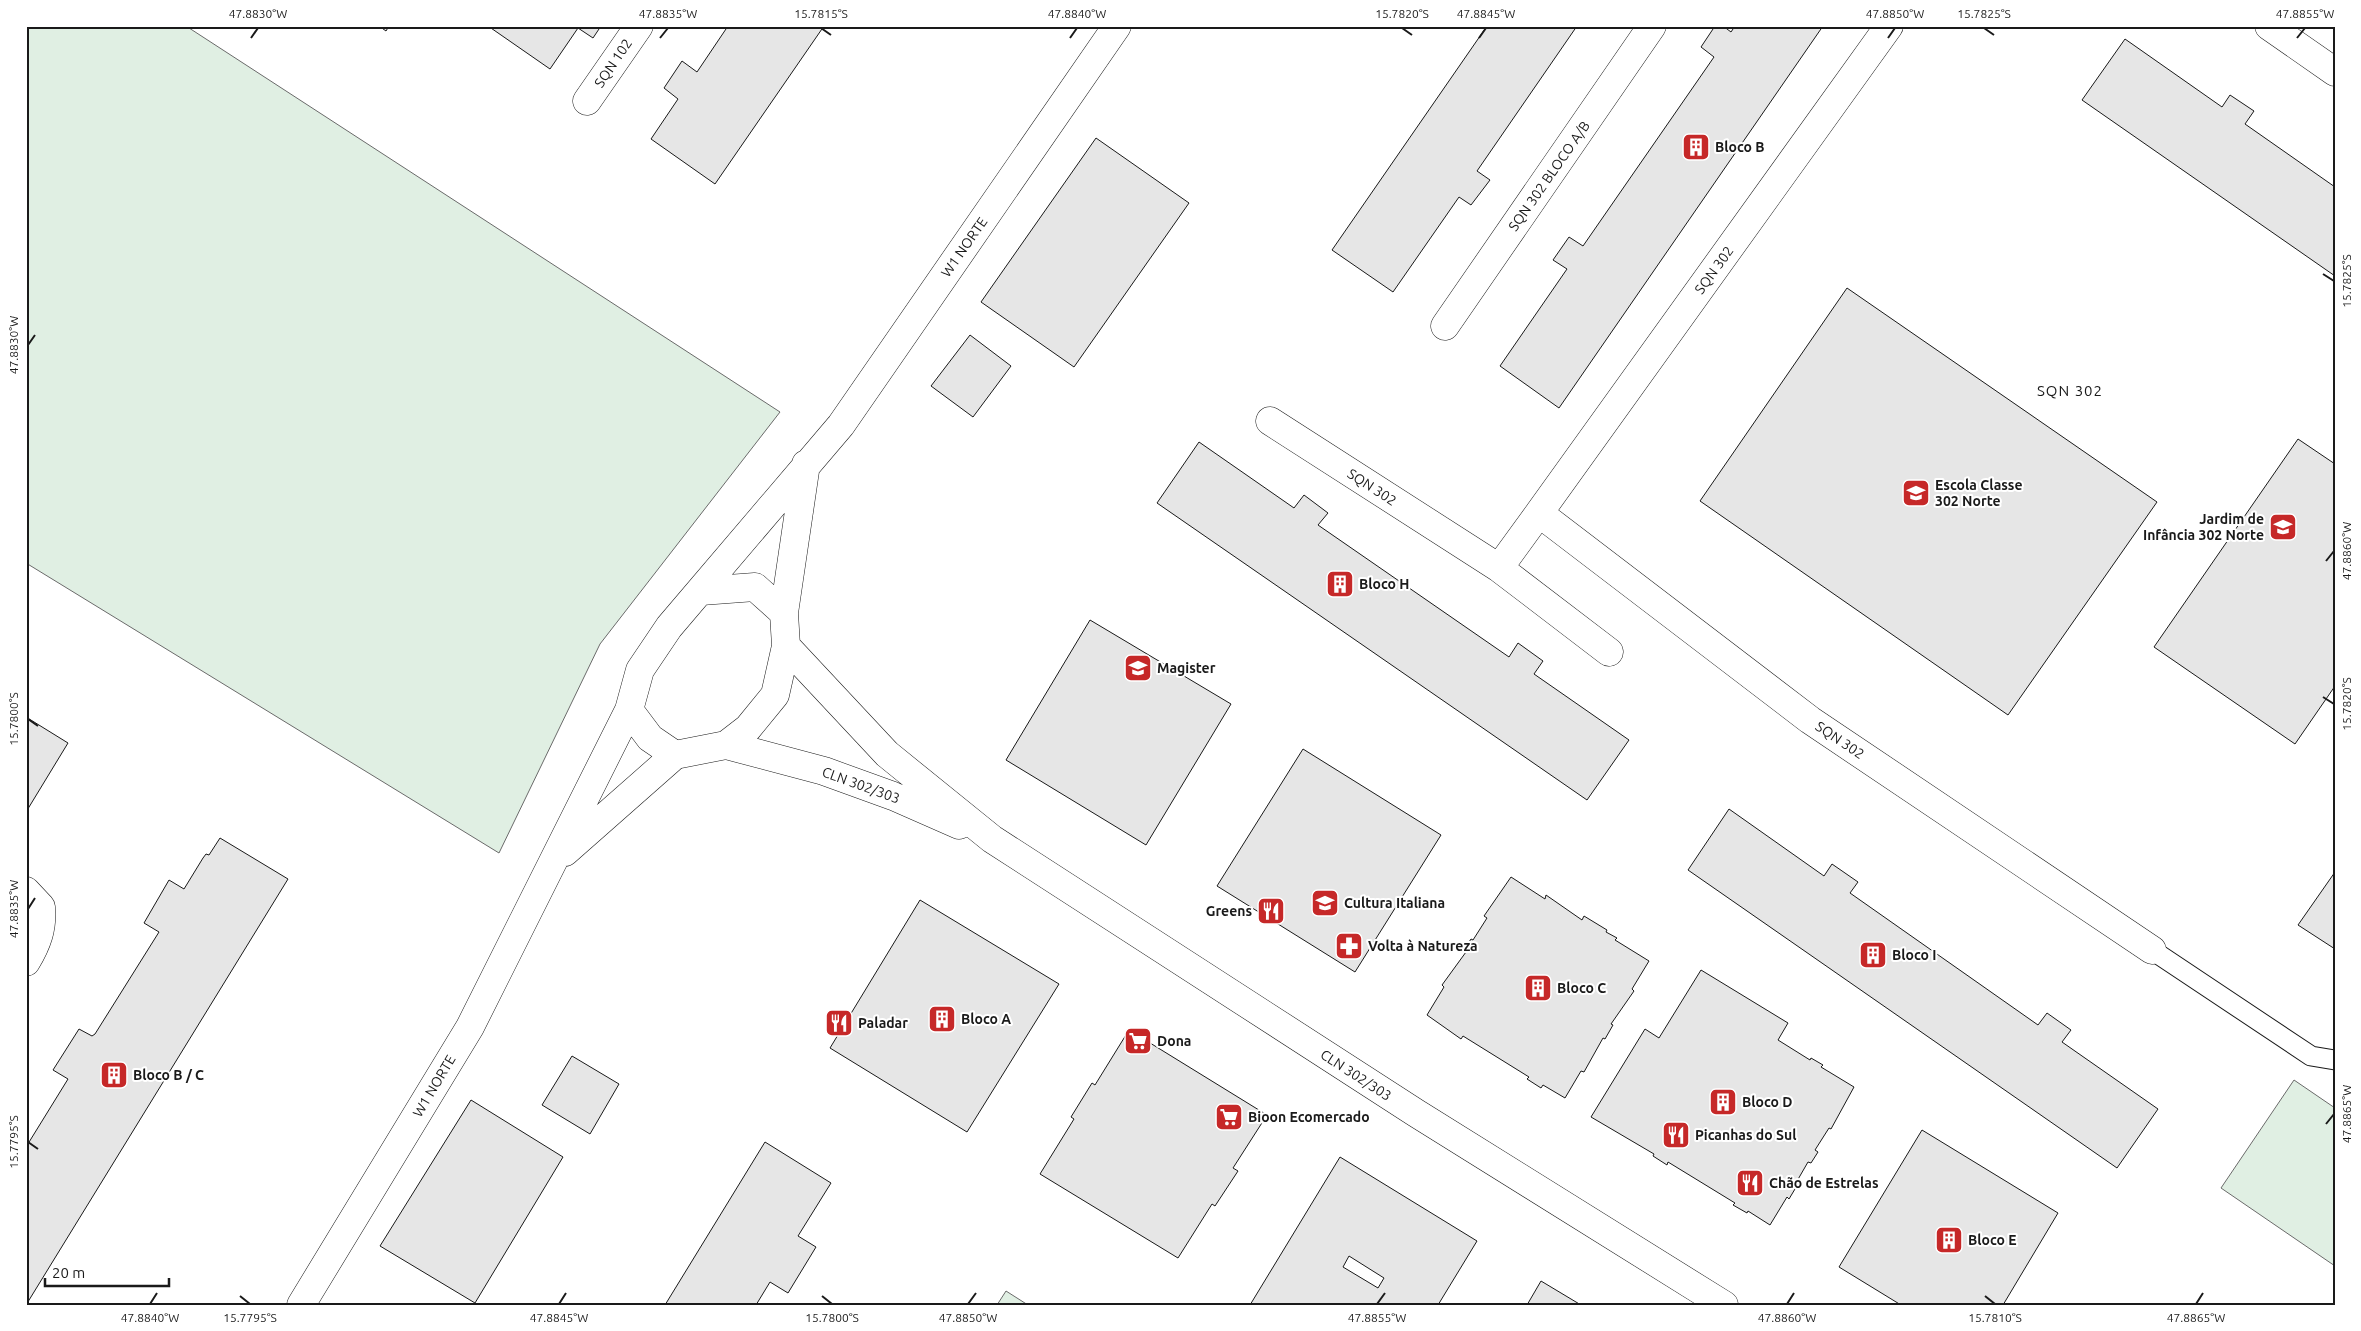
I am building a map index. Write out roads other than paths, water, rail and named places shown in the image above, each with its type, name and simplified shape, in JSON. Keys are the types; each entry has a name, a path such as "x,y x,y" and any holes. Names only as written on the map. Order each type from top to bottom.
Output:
{"street":[{"name":"SQN 102","path":"588,101 639,26"},
{"name":"W1 NORTE","path":"701,591 840,425 1117,26"},
{"name":"SQN 302 BLOCO A/B","path":"1445,326 1652,26"},
{"name":"SQN 302","path":"1499,568 1889,26"},
{"path":"2269,26 2335,72"},
{"name":"SQN 302","path":"1270,421 1499,568 1609,652"},
{"path":"784,613 755,587 701,591 669,627 640,670 629,710 650,738 676,755 726,745 748,728 775,695 786,646 784,613 806,464"},
{"name":"SQN 302","path":"1539,513 1810,720 2152,950"},
{"name":"CLN 302/303","path":"786,646 887,754 992,839 1416,1113 1724,1305"},
{"name":"W1 NORTE","path":"301,1305 470,1027 555,861 629,710"},
{"name":"CLN 302/303","path":"726,745 832,774 893,796 992,839"},
{"name":"W1 NORTE","path":"555,861 676,755"},
{"path":"26,892 41,906 43,923 35,948 26,962"}],"lane":[{"path":"2152,950 2311,1056 2335,1060"}],"place":[{"name":"Bloco B","path":"1696,147"},
{"name":"Escola Classe 302 Norte","path":"1916,493"},
{"name":"Jardim de Infância 302 Norte","path":"2283,527"},
{"name":"Bloco H","path":"1340,584"},
{"name":"Magister","path":"1138,668"},
{"name":"Cultura Italiana","path":"1325,903"},
{"name":"Greens","path":"1271,911"},
{"name":"Volta à Natureza","path":"1349,946"},
{"name":"Bloco I","path":"1873,955"},
{"name":"Bloco C","path":"1538,988"},
{"name":"Bloco A","path":"942,1019"},
{"name":"Paladar","path":"839,1023"},
{"name":"Dona","path":"1138,1041"},
{"name":"Bloco B / C","path":"114,1075"},
{"name":"Bloco D","path":"1723,1102"},
{"name":"Bioon Ecomercado","path":"1229,1117"},
{"name":"Picanhas do Sul","path":"1676,1135"},
{"name":"Chão de Estrelas","path":"1750,1183"},
{"name":"Bloco E","path":"1949,1240"}],"district":[{"name":"SQN 302","path":"2070,390"}]}
